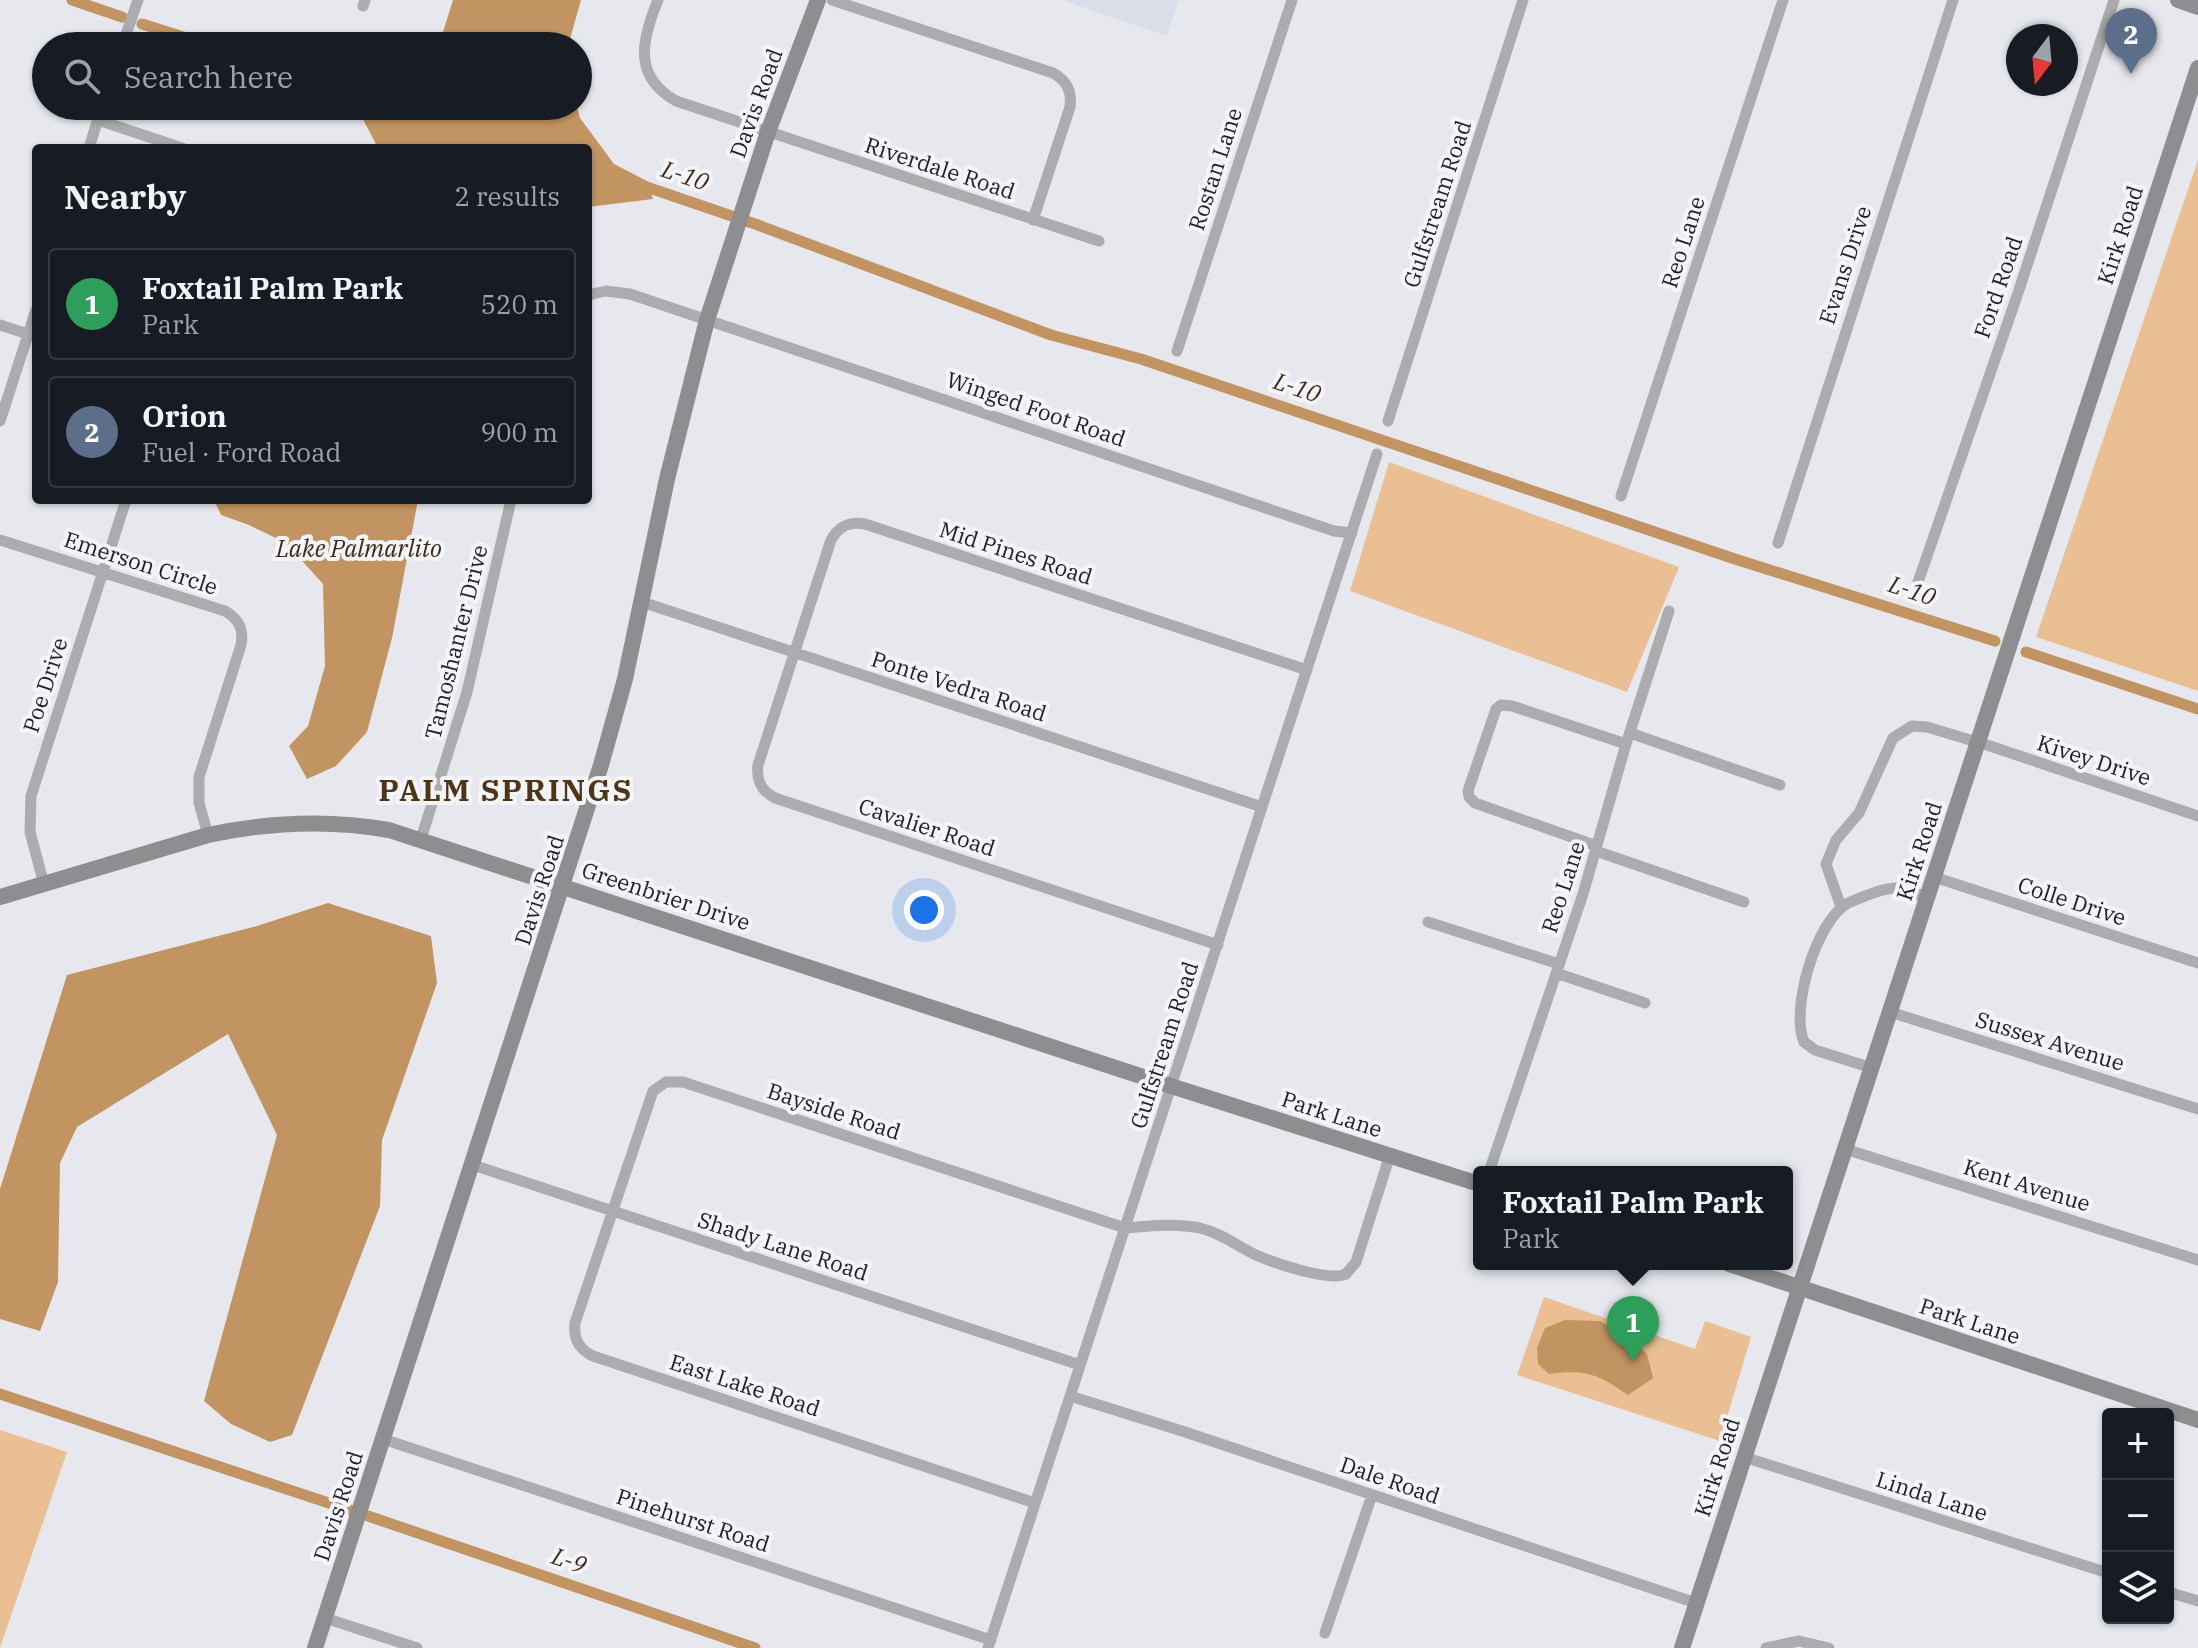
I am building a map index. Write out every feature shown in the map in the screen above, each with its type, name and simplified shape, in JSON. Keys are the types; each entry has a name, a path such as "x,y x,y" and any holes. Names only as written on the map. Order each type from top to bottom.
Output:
{"street":[{"path":"127,32 138,0"},
{"name":"Riverdale Road","path":"658,0 643,44 647,67 658,87 670,97 1099,241"},
{"name":"Davis Road","path":"315,1648 601,765 707,320 741,209 818,0"},
{"path":"832,0 1053,73 1066,83 1070,91 1070,107 1033,220"},
{"name":"Rostan Lane","path":"1177,351 1292,0"},
{"name":"Gulfstream Road","path":"1388,421 1523,0"},
{"name":"Reo Lane","path":"1621,496 1783,0"},
{"name":"Evans Drive","path":"1778,543 1953,0"},
{"name":"Ford Road","path":"1917,585 2018,293 2114,0"},
{"path":"2178,0 2198,7"},
{"name":"Kirk Road","path":"1682,1648 2198,68"},
{"path":"90,144 98,120 170,144"},
{"path":"592,294 622,292 707,320"},
{"name":"Winged Foot Road","path":"707,320 1334,531 1352,533"},
{"path":"0,421 32,322"},
{"path":"0,325 28,334"},
{"name":"Gulfstream Road","path":"989,1644 1377,454"},
{"name":"Poe Drive","path":"44,884 30,832 31,796 125,504"},
{"name":"Tamoshanter Drive","path":"421,839 467,692 510,504"},
{"name":"Mid Pines Road","path":"794,653 831,540 841,527 857,523 1307,670"},
{"name":"Emerson Circle","path":"0,540 232,615 241,629 241,645 199,777 199,803 208,835"},
{"name":"Ponte Vedra Road","path":"642,602 1262,807"},
{"name":"Reo Lane","path":"1491,1166 1558,969 1669,611"},
{"name":"Cavalier Road","path":"794,653 758,765 758,781 768,794 1218,945"},
{"path":"1744,902 1475,803 1468,791 1496,709 1501,705 1628,738 1780,785"},
{"name":"Kivey Drive","path":"1841,907 1826,864 1836,840 1859,813 1893,738 1905,728 1920,726 1977,743 2198,816"},
{"name":"Greenbrier Drive","path":"0,897 208,835 270,824 326,822 389,830 1171,1086"},
{"name":"Colle Drive","path":"1934,877 2198,963"},
{"path":"1872,1068 1804,1042 1799,1024 1800,1004 1816,950 1824,930 1841,907 1899,887 1913,890 1926,901"},
{"path":"1428,922 1645,1003"},
{"name":"Sussex Avenue","path":"1890,1012 2198,1109"},
{"name":"Bayside Road","path":"612,1211 649,1098 659,1085 675,1081 1125,1228"},
{"name":"Park Lane","path":"1171,1086 1473,1182"},
{"name":"Kent Avenue","path":"1845,1149 2198,1260"},
{"path":"1125,1228 1169,1224 1202,1228 1232,1239 1264,1258 1332,1278 1339,1277 1352,1270 1356,1262 1390,1155"},
{"name":"Shady Lane Road","path":"473,1165 1080,1365"},
{"name":"East Lake Road","path":"612,1211 575,1323 576,1339 586,1353 1035,1503"},
{"name":"Park Lane","path":"1746,1270 2198,1420"},
{"name":"Dale Road","path":"1070,1396 1696,1603"},
{"name":"Pinehurst Road","path":"383,1439 989,1644"},
{"name":"Linda Lane","path":"1744,1457 2102,1571"},
{"path":"1325,1633 1372,1495"},
{"path":"2174,1594 2198,1601"},
{"path":"325,1618 417,1648"},
{"path":"1766,1648 1799,1641 1829,1648"}],"shaded area":[{"path":"1062,0 1179,0 1167,36"},
{"path":"2198,160 2198,691 2036,637"},
{"path":"1389,462 1679,567 1627,692 1350,591"},
{"path":"1544,1297 1695,1349 1705,1321 1751,1337 1720,1441 1517,1375"},
{"path":"0,1430 67,1452 0,1648"}],"water":[{"path":"453,0 581,0 572,32 443,32"},
{"path":"363,120 581,120 614,164 647,181 653,199 592,207 592,144 376,144"},
{"name":"Lake Palmarlito","path":"216,504 417,504 392,638 367,732 336,766 307,779 289,746 308,726 325,666 323,584 286,543 221,515"},
{"path":"328,903 431,936 437,983 382,1140 380,1206 292,1435 270,1442 231,1424 204,1401 277,1135 228,1034 77,1127 60,1163 58,1282 40,1331 0,1319 0,1189 67,975 257,926"},
{"path":"1565,1320 1600,1321 1630,1338 1647,1354 1653,1378 1628,1395 1591,1375 1572,1372 1549,1374 1538,1364 1537,1348 1545,1328"}],"waterway":[{"name":"L-10","path":"72,0 122,17"},
{"name":"L-10","path":"142,24 167,32"},
{"name":"L-10","path":"635,183 758,225 1051,335 1141,359 1738,560 1995,641"},
{"name":"L-10","path":"2026,652 2198,709"},
{"name":"L-9","path":"0,1394 350,1510"},
{"name":"L-9","path":"368,1516 755,1648"}],"place":[{"name":"Orion","path":"2131,74"},
{"name":"Foxtail Palm Park","path":"1633,1362"}],"district":[{"name":"PALM SPRINGS","path":"506,791"}]}
